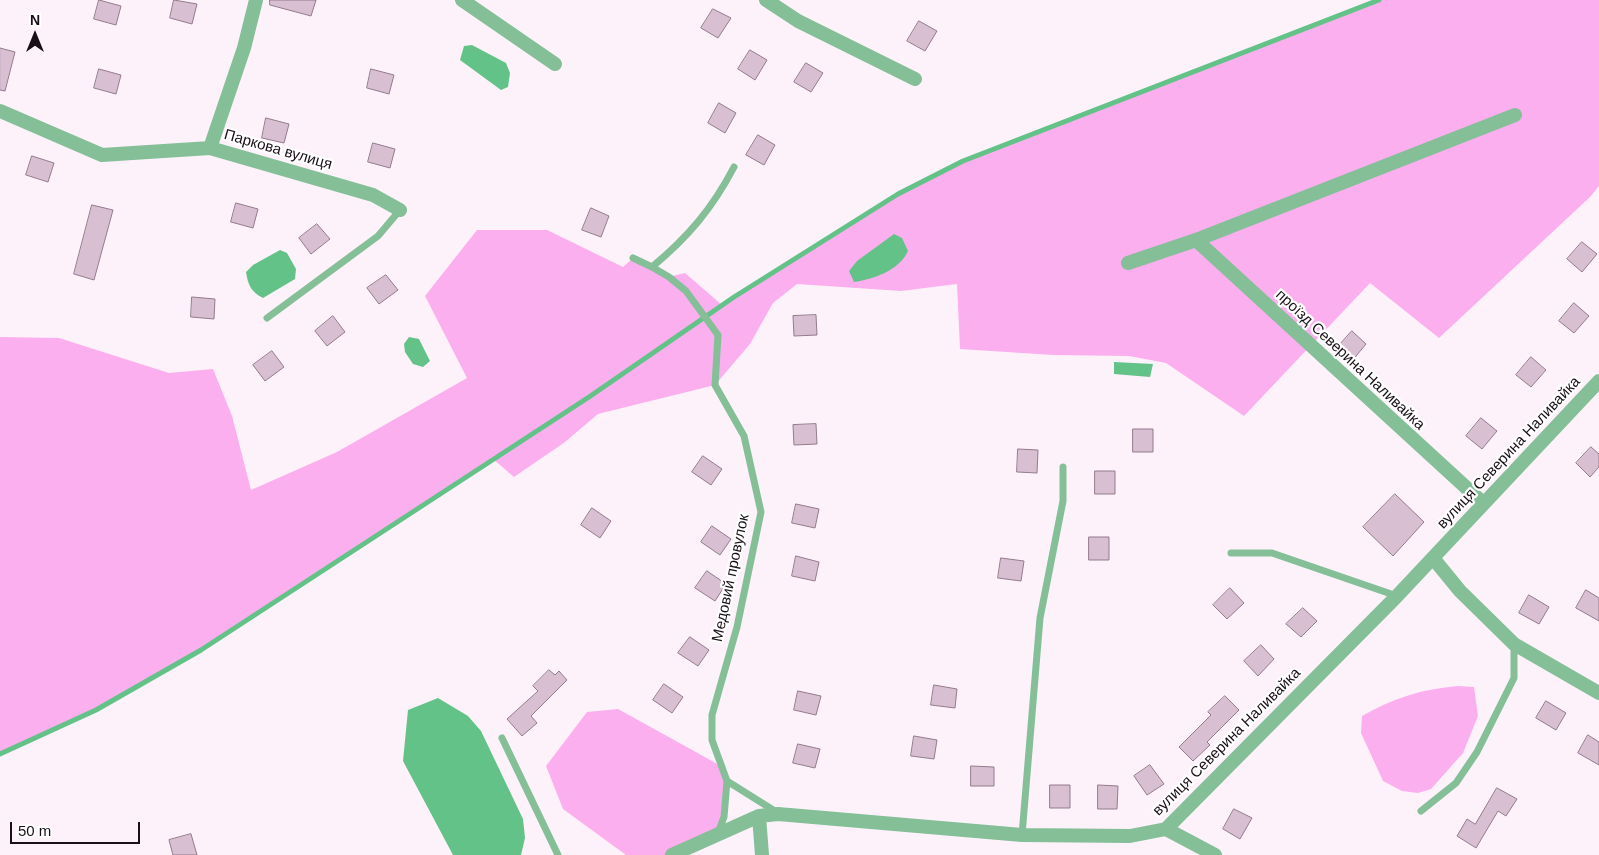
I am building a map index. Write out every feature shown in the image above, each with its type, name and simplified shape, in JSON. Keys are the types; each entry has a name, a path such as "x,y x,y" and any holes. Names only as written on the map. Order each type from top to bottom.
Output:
{"street":[{"path":"210,148 244,48 256,0"},
{"path":"462,0 555,64"},
{"path":"766,0 798,21 915,79"},
{"name":"Паркова вулиця","path":"0,111 102,155 210,148 374,195 400,210"},
{"path":"1128,263 1196,240 1515,115"},
{"name":"проїзд Северина Наливайка","path":"1196,240 1483,504"},
{"name":"вулиця Северина Наливайка","path":"672,855 759,816 778,814 1022,836 1130,836 1166,829 1397,596 1599,381"},
{"path":"1432,558 1460,591 1514,644 1599,693"},
{"path":"759,816 762,855"},
{"path":"1166,829 1200,851 1214,855"}],"lane":[{"path":"652,267 696,227 718,198 734,167"},
{"path":"267,318 378,236 400,210"},
{"name":"Медовий провулок","path":"633,258 652,267 686,291 718,335 715,385 744,436 761,512 737,627 720,681 712,715 712,740 727,781 724,817 717,835"},
{"path":"1022,836 1040,618 1062,501 1063,467"},
{"path":"1231,553 1272,553 1397,596"},
{"path":"1420,811 1456,783 1477,752 1514,678 1514,644"},
{"path":"502,738 558,855"},
{"path":"727,781 778,814"}],"shaded area":[{"path":"1379,0 1599,0 1599,186 1590,197 1439,338 1370,283 1244,416 1166,363 1129,356 1053,355 960,349 957,284 901,291 797,284 773,303 750,344 715,385 598,414 565,442 514,477 493,459 201,650 96,710 0,754 0,337 59,338 169,373 213,369 232,416 251,490 337,452 467,378 425,296 477,230 547,230 623,267 633,258 668,277 685,273 722,305 898,194 963,161"},
{"path":"472,45 506,63 510,73 508,87 501,90 460,60 464,46"},
{"path":"894,234 902,238 908,251 904,258 885,273 854,282 849,271 857,261"},
{"path":"280,250 287,253 296,269 295,279 263,298 251,288 246,272 253,265"},
{"path":"409,337 419,339 430,361 423,367 413,364 405,352 404,344"},
{"path":"1114,362 1153,364 1150,377 1114,374"},
{"path":"1458,686 1474,687 1478,716 1463,753 1431,789 1418,793 1402,791 1383,781 1361,733 1362,716 1408,695 1432,689"},
{"path":"438,698 468,716 481,731 523,819 525,838 521,855 453,855 403,761 408,710"},
{"path":"618,709 721,766 726,784 726,792 724,809 717,835 672,855 626,855 563,809 546,766 587,712"}],"building":[{"path":"99,0 121,6 116,25 94,19"},
{"path":"174,0 197,4 192,24 170,18"},
{"path":"270,0 316,0 311,16 270,5"},
{"path":"713,9 731,18 718,38 701,28"},
{"path":"919,21 937,31 925,51 907,41"},
{"path":"0,48 15,52 5,91 0,90"},
{"path":"750,50 767,60 755,80 738,69"},
{"path":"806,63 823,73 811,92 794,82"},
{"path":"99,69 121,75 116,94 94,88"},
{"path":"371,69 394,75 389,94 367,88"},
{"path":"719,103 736,113 725,133 708,123"},
{"path":"266,118 289,124 284,143 262,138"},
{"path":"758,135 775,145 764,165 746,155"},
{"path":"373,143 395,149 390,168 368,162"},
{"path":"32,156 54,163 48,182 26,175"},
{"path":"236,203 258,209 253,228 231,222"},
{"path":"92,205 113,210 94,280 74,274"},
{"path":"591,208 609,216 601,237 582,230"},
{"path":"317,224 330,239 311,254 299,238"},
{"path":"1582,242 1597,254 1582,272 1567,259"},
{"path":"386,275 398,290 379,304 367,288"},
{"path":"192,297 215,299 214,319 191,317"},
{"path":"1574,303 1589,316 1574,333 1559,321"},
{"path":"816,315 817,335 794,336 793,316"},
{"path":"333,316 345,332 327,346 315,331"},
{"path":"1352,331 1366,344 1352,361 1336,349"},
{"path":"272,351 284,367 265,381 253,365"},
{"path":"1531,357 1546,370 1531,387 1516,375"},
{"path":"1481,418 1497,431 1482,449 1466,436"},
{"path":"816,424 817,444 794,445 793,425"},
{"path":"1133,429 1153,429 1153,452 1133,452"},
{"path":"1591,447 1599,454 1599,467 1590,477 1576,463"},
{"path":"1018,449 1038,450 1037,473 1017,472"},
{"path":"703,456 722,469 711,485 692,472"},
{"path":"1095,471 1115,471 1115,494 1095,494"},
{"path":"1395,494 1424,522 1393,556 1363,527"},
{"path":"796,504 819,509 815,528 792,523"},
{"path":"592,508 611,521 600,538 581,525"},
{"path":"712,526 731,539 720,555 701,542"},
{"path":"1089,537 1109,537 1109,560 1089,560"},
{"path":"796,556 819,562 815,581 792,576"},
{"path":"1001,558 1024,561 1021,581 998,578"},
{"path":"707,571 726,584 715,601 695,588"},
{"path":"1230,588 1244,603 1227,619 1213,605"},
{"path":"1586,590 1599,598 1599,621 1576,608"},
{"path":"1529,595 1549,607 1539,624 1519,613"},
{"path":"1303,608 1317,621 1301,637 1286,624"},
{"path":"690,637 709,650 698,666 678,653"},
{"path":"1261,645 1274,659 1258,676 1244,661"},
{"path":"549,670 555,675 559,671 567,680 531,716 537,723 522,736 507,719 538,691 533,686"},
{"path":"664,684 683,697 672,713 653,700"},
{"path":"934,685 957,689 955,708 931,705"},
{"path":"798,691 821,696 816,715 794,710"},
{"path":"1225,696 1239,710 1207,742 1210,745 1193,761 1179,747 1211,715 1208,712"},
{"path":"1546,701 1566,713 1556,730 1536,718"},
{"path":"1588,735 1599,742 1599,765 1578,753"},
{"path":"914,736 937,740 934,759 911,756"},
{"path":"798,744 820,749 815,768 793,763"},
{"path":"1150,765 1164,784 1147,795 1134,776"},
{"path":"971,766 994,767 994,786 971,786"},
{"path":"1050,785 1070,785 1070,808 1050,808"},
{"path":"1098,785 1118,786 1117,809 1098,809"},
{"path":"1497,788 1517,799 1506,816 1498,811 1476,848 1457,836 1467,819 1475,824"},
{"path":"1234,809 1252,818 1240,839 1223,829"},
{"path":"191,834 197,855 173,855 169,840"}],"waterway":[{"path":"0,754 96,710 201,650 589,397 734,297 898,194 963,161 1379,0"}]}
